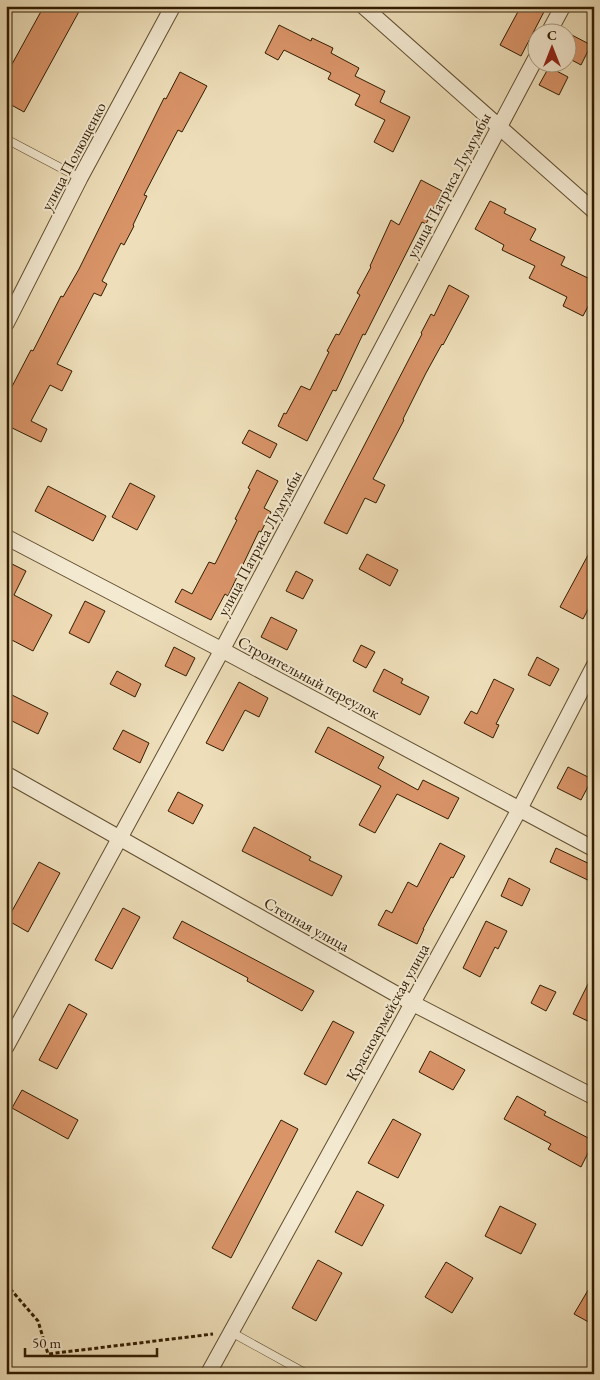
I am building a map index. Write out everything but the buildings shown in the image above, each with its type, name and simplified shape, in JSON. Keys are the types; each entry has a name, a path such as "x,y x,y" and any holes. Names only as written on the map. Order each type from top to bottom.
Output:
{"street":[{"name":"улица Полющенко","path":"6,324 80,178 173,6"},
{"path":"363,6 594,212"},
{"path":"554,22 563,6"},
{"name":"улица Патриса Лумумбы","path":"6,1047 222,650 528,72"},
{"name":"Строительный переулок","path":"6,537 222,650 594,850"},
{"name":"Красноармейская улица","path":"208,1374 519,810 594,666"},
{"name":"Степная улица","path":"6,774 412,1003 594,1097"}],"lane":[{"path":"6,139 80,178"},
{"path":"231,1332 307,1374"}],"path":[{"path":"6,1284 38,1321 48,1354 231,1332"}]}
